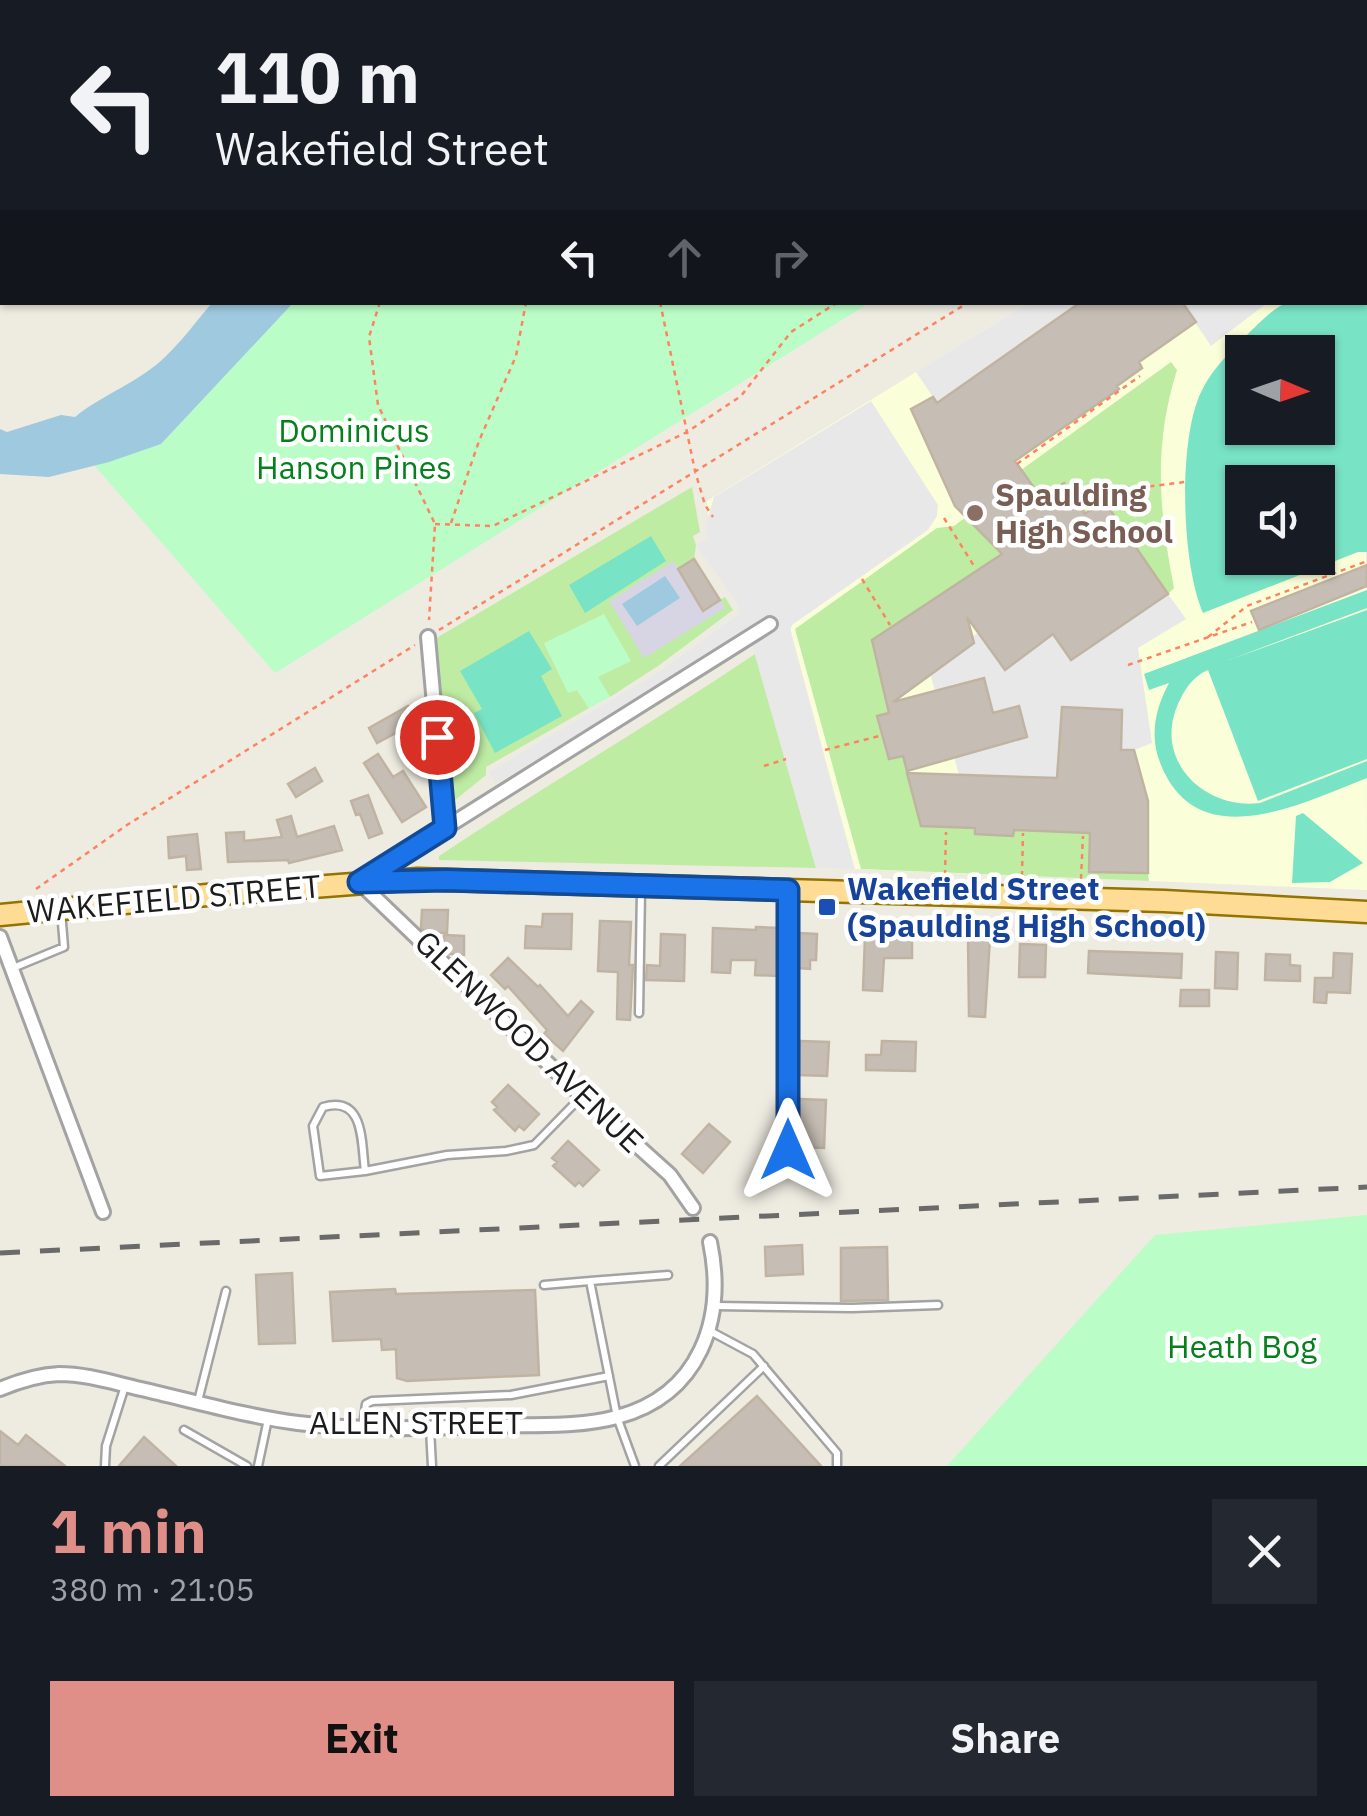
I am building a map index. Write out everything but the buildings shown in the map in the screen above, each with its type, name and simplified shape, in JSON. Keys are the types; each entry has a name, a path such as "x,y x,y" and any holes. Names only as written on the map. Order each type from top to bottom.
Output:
{"main road":[{"name":"WAKEFIELD STREET","path":"0,916 418,879 1202,902 1367,912"}],"street":[{"path":"359,882 770,624"},
{"path":"428,637 445,828"},
{"name":"GLENWOOD AVENUE","path":"359,882 670,1175 693,1208"},
{"path":"788,890 788,1150"},
{"path":"0,937 103,1212"},
{"name":"ALLEN STREET","path":"0,1389 30,1378 59,1374 268,1418 363,1428 581,1422 617,1417 652,1402 680,1378 703,1347 716,1306 710,1242"}],"lane":[{"path":"639,1013 642,885"},
{"path":"12,968 64,947 60,909"},
{"path":"365,1171 358,1119 342,1105 323,1107 313,1126 320,1176 365,1171 447,1155 506,1151 534,1144 582,1096"},
{"path":"544,1284 668,1276"},
{"path":"590,1280 617,1417 632,1465"},
{"path":"198,1402 226,1291"},
{"path":"716,1306 938,1305"},
{"path":"710,1331 753,1354 837,1453 837,1466"},
{"path":"660,1466 764,1366"},
{"path":"363,1428 364,1410 372,1401 511,1395 609,1376"},
{"path":"105,1466 106,1446 125,1385"},
{"path":"258,1466 268,1418"},
{"path":"430,1428 432,1466"},
{"path":"184,1430 247,1466"}],"path":[{"path":"379,305 368,337 378,406 434,524 428,637"},
{"path":"451,525 479,442 516,356 525,305"},
{"path":"661,305 695,471 705,505 713,517"},
{"path":"434,524 493,526 688,432 741,396 791,332 833,305"},
{"path":"36,889 141,815 964,305"},
{"path":"1017,464 1140,376"},
{"path":"1086,509 1113,491 1184,482"},
{"path":"944,518 974,566"},
{"path":"1208,638 1246,606 1367,561"},
{"path":"862,579 890,624"},
{"path":"1128,665 1252,622"},
{"path":"825,750 879,736"},
{"path":"764,766 786,760"},
{"path":"945,875 946,832"},
{"path":"1022,878 1023,833"},
{"path":"1081,881 1083,836"}],"shaded area":[{"name":"Spaulding High School","path":"1025,305 1365,305 1367,890 855,869 791,631 709,526 707,501"},
{"path":"1025,305 1078,305 937,403 916,372"},
{"path":"1183,305 1264,305 1211,346"},
{"path":"871,401 938,505 937,516 928,530 792,625 790,632 854,869 816,868 748,631 685,674 495,784 489,772 656,674 739,614 739,606 696,545 708,539 706,524 714,497"},
{"path":"673,561 703,610 720,600 725,608 644,658 609,601"},
{"path":"1168,594 1186,619 1138,648 1152,743 1121,750 1122,710 1062,707 1057,778 959,775 954,757 1027,737 1020,707 993,713 983,678 935,691 929,669 942,666 972,645 969,639 979,632 1005,669 1053,634 1072,660"}],"green space":[{"name":"Dominicus Hanson Pines","path":"291,305 866,305 275,673 95,466 161,444"},
{"path":"1282,305 1367,305 1367,552 1335,561 1335,465 1225,465 1225,575 1300,575 1203,613 1187,538 1185,478 1191,424 1201,392 1212,374 1225,358 1225,445 1335,445 1335,335 1247,335"},
{"path":"1171,362 1177,370 1164,425 1161,479 1174,588 1168,594 1104,501 1085,514 1064,483 1042,499 1021,470"},
{"path":"692,487 700,532 693,536 694,559 678,569 673,562 609,601 725,608 720,600 725,597 733,610 610,697 597,678 544,643 568,692 577,690 589,708 486,767 486,775 454,801 433,640"},
{"path":"966,517 1003,554 873,640 889,713 877,717 889,759 903,756 921,825 975,828 975,834 1013,836 1014,830 1090,833 1089,872 1148,873 1149,881 861,869 795,629 937,528 954,526"},
{"path":"651,536 666,561 585,613 569,585"},
{"path":"1367,590 1367,608 1229,660 1367,610 1367,759 1258,801 1208,670 1186,688 1178,704 1172,744 1178,762 1203,790 1239,803 1260,803 1367,761 1367,778 1284,809 1255,815 1226,816 1200,810 1178,793 1161,765 1155,744 1157,713 1169,683 1149,690 1144,674"},
{"path":"604,614 631,661 598,677 610,697 589,708 577,690 568,693 544,643"},
{"path":"529,631 552,669 541,676 562,716 495,753 474,713 482,709 460,671"},
{"path":"755,654 816,868 439,860 439,856 478,830"},
{"path":"1303,813 1363,863 1330,882 1292,883 1296,816"},
{"name":"Heath Bog","path":"1367,1215 1367,1466 947,1466 1155,1235"}],"water":[{"path":"210,305 291,305 161,444 49,477 0,474 0,429 7,432 61,415 75,417 156,365"},
{"path":"665,576 680,598 637,626 622,604"}],"railway":[{"path":"0,1253 1367,1187"}],"place":[{"name":"Spaulding High School","path":"975,513"},
{"name":"Wakefield Street (Spaulding High School)","path":"827,907"}],"route":[{"path":"437,737 445,828 359,882 418,879 788,890 788,1150"}]}
